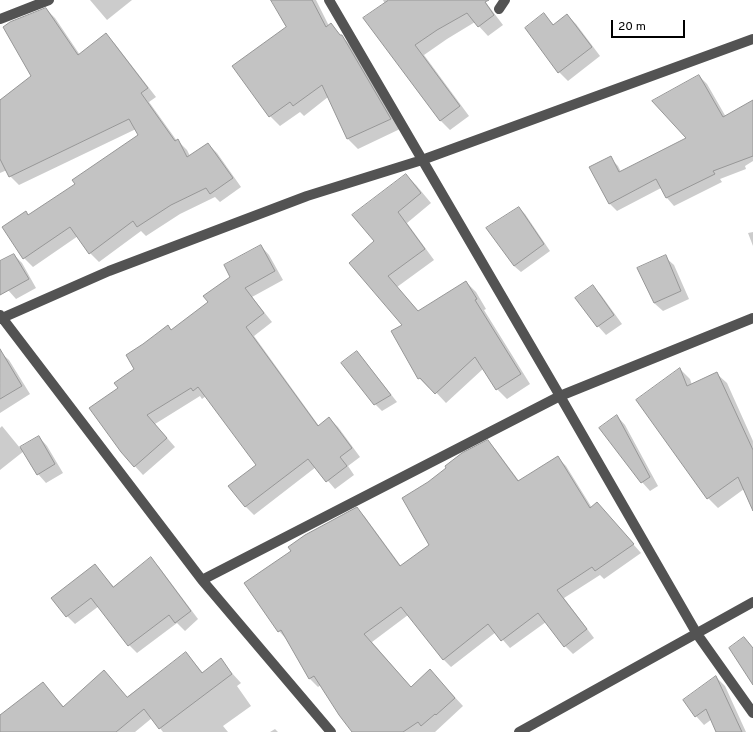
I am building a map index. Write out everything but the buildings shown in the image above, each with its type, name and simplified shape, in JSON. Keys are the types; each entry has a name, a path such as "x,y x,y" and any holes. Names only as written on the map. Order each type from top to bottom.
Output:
{"street":[{"path":"0,20 49,0"},
{"path":"329,0 697,634 753,713"},
{"path":"499,9 505,0"},
{"path":"331,732 202,580 1,317 109,271 307,196 422,160 753,39"},
{"path":"202,580 560,396 753,318"},
{"path":"519,732 753,602"}]}
